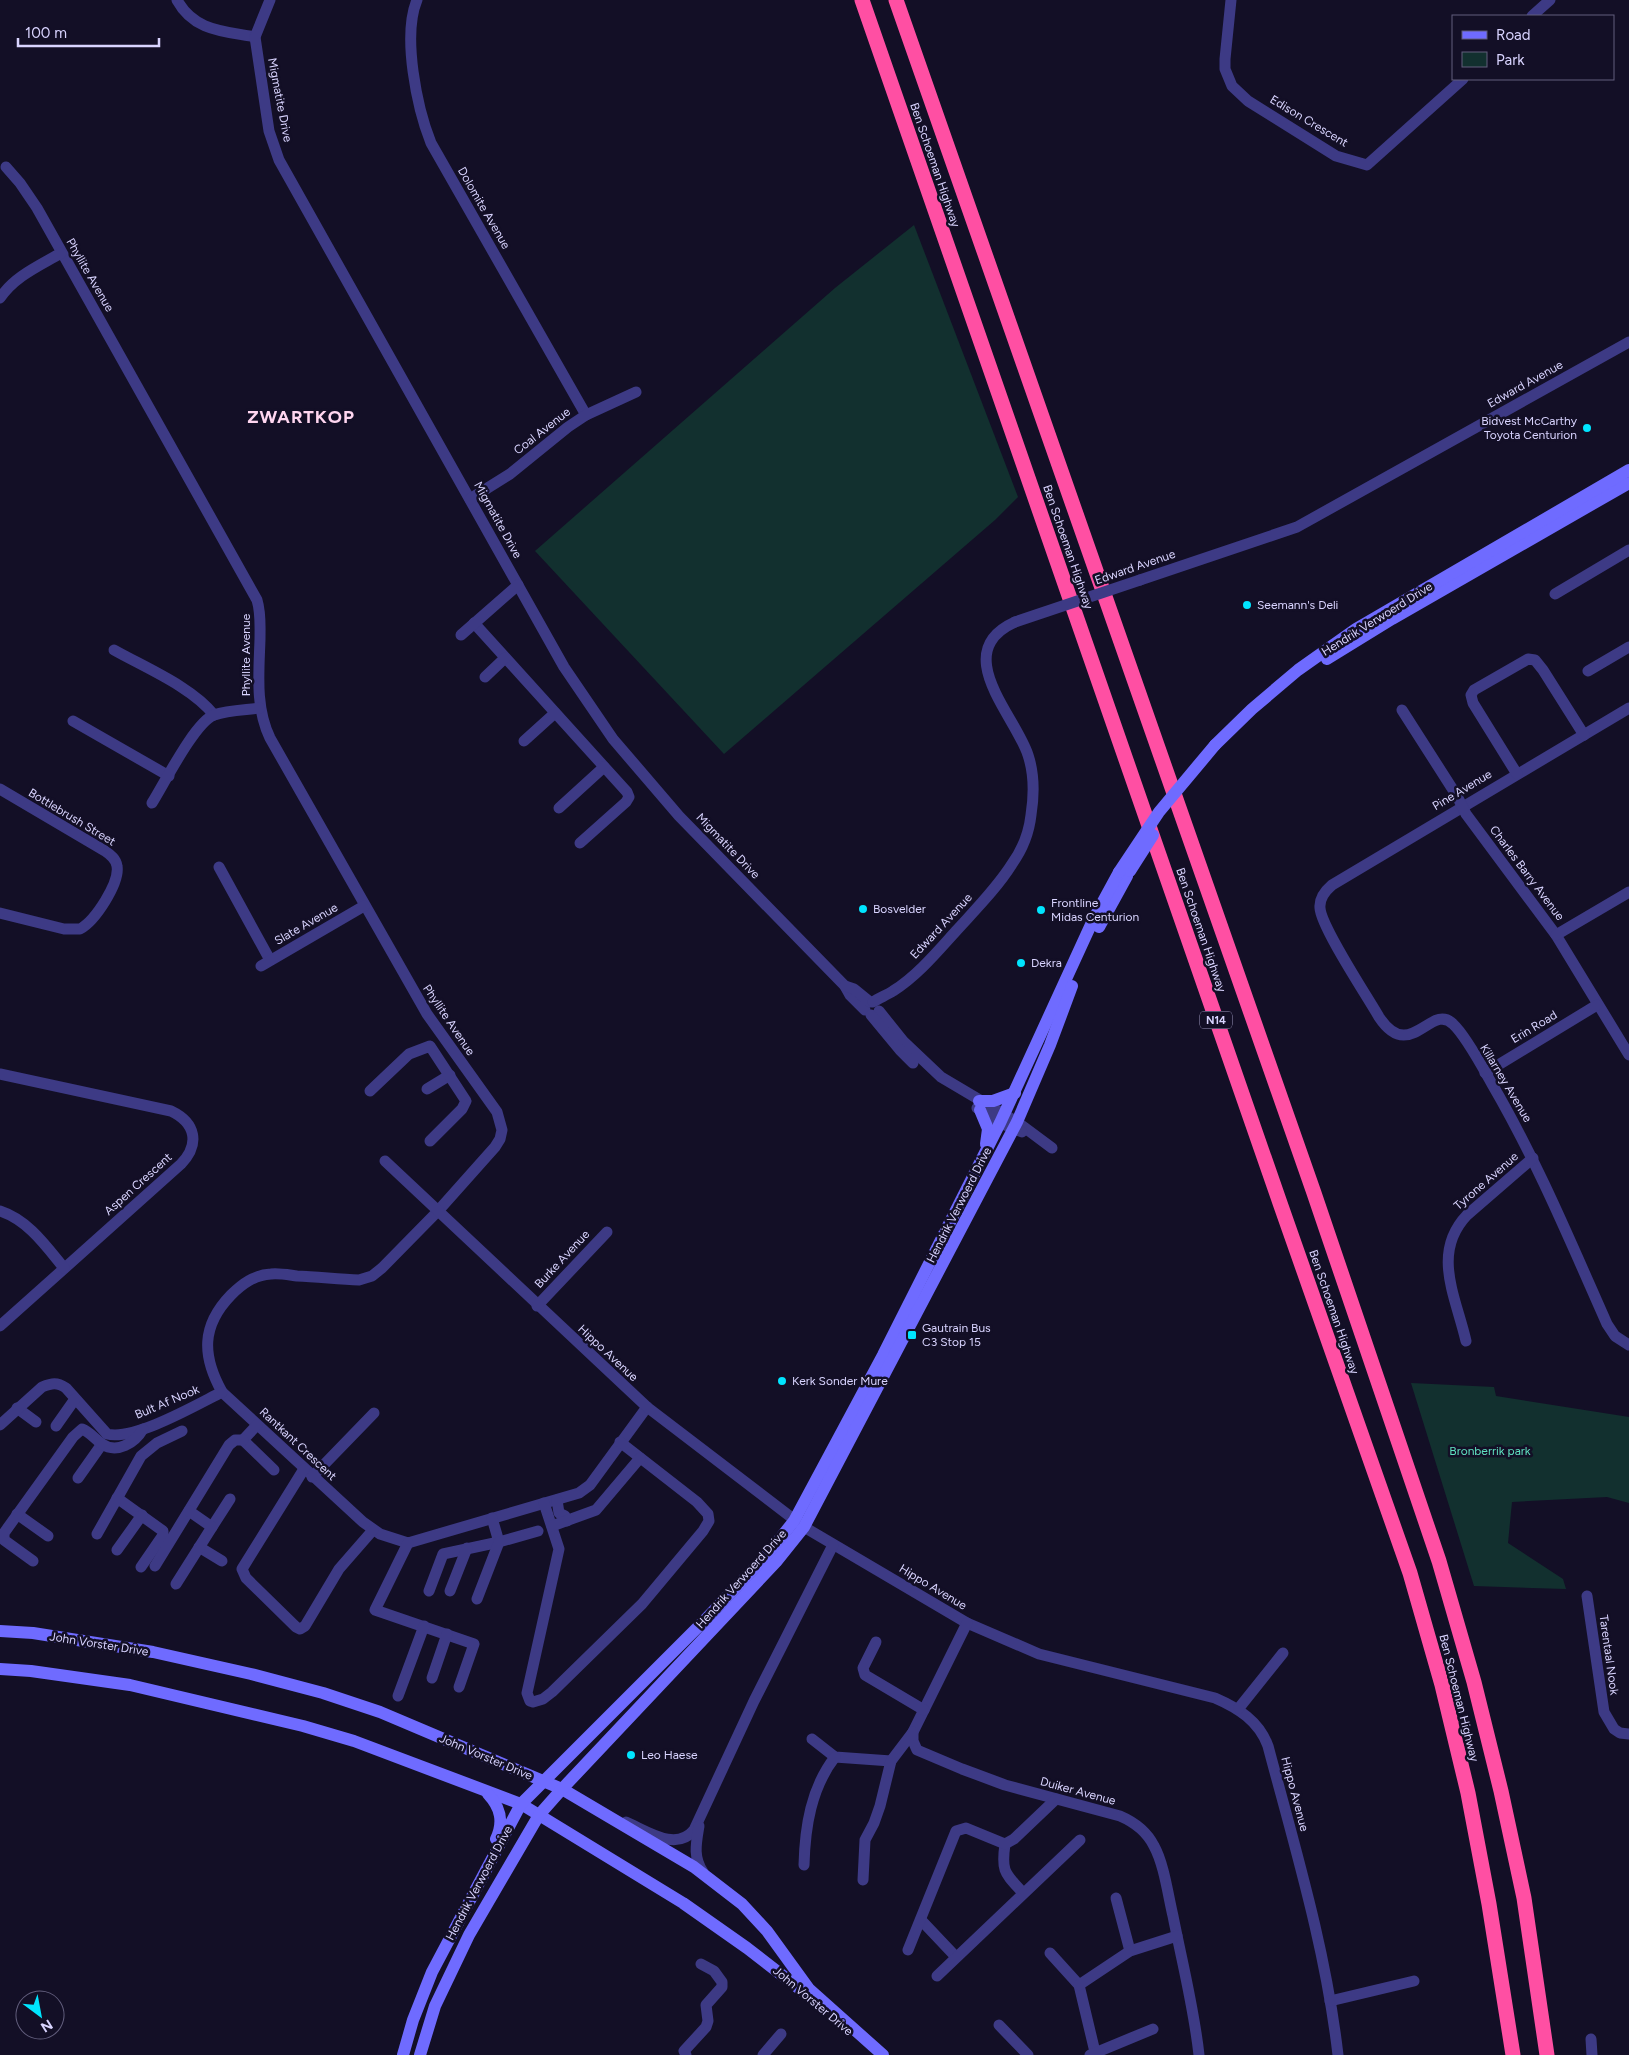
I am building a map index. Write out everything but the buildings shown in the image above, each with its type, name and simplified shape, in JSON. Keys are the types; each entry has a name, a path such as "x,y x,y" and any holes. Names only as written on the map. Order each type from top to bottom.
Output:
{"highway":[{"name":"Ben Schoeman Highway","path":"862,0 1410,1573 1442,1685 1468,1792 1489,1904 1513,2055"},
{"name":"Ben Schoeman Highway","path":"896,0 1310,1184 1439,1561 1474,1682 1503,1801 1524,1898 1547,2055"}],"main road":[{"name":"Hendrik Verwoerd Drive","path":"403,2055 413,2020 432,1972 521,1804 712,1613 766,1555 799,1524 1015,1093 1094,918 1123,874 1159,812 1252,709 1298,670 1356,629 1629,470"},
{"name":"Hendrik Verwoerd Drive","path":"1218,747 1316,666 1392,619 1629,483"},
{"name":"Hendrik Verwoerd Drive","path":"420,2055 435,2006 469,1935 539,1815 776,1562 799,1524 1015,1126 1050,1046 1080,967 1123,874"},
{"path":"985,1154 988,1129 980,1106 1015,1093"},
{"name":"John Vorster Drive","path":"0,1632 33,1633 153,1652 251,1674 323,1693 380,1712 562,1789 702,1872 742,1904 755,1916 809,1989 883,2055"},
{"name":"John Vorster Drive","path":"0,1668 130,1685 303,1726 354,1741 488,1794 521,1804 683,1903 804,1992 877,2055"},
{"path":"460,1916 498,1833 500,1824 497,1805 488,1794"}],"street":[{"path":"177,0 188,15 203,26 255,37 270,0"},
{"name":"Dolomite Avenue","path":"417,0 410,24 411,44 417,89 426,130 435,151 586,415"},
{"name":"Edison Crescent","path":"1231,0 1225,69 1232,86 1248,101 1336,156 1366,165 1463,80"},
{"path":"1533,15 1550,0"},
{"name":"Migmatite Drive","path":"255,37 269,131 279,160 564,667 592,711 613,739 679,816 845,986 850,995 873,1008 900,1050 928,1076 955,1096 980,1106 1034,1135 1052,1148"},
{"name":"Phyllite Avenue","path":"6,167 20,183 37,208 256,600 260,618 260,708 270,738 427,1014 497,1112 502,1130 495,1147 438,1211"},
{"path":"0,298 19,278 61,253"},
{"name":"Edward Avenue","path":"873,1008 934,955 982,902 1013,864 1026,839 1032,800 1030,762 1023,742 993,690 987,672 990,645 1000,631 1015,622 1296,527 1629,342"},
{"name":"Coal Avenue","path":"470,499 510,474 568,427 586,415 636,392"},
{"path":"1556,594 1629,550"},
{"path":"461,635 518,585"},
{"path":"474,624 627,792 629,797 626,802 580,843"},
{"path":"1588,671 1629,647"},
{"path":"114,650 205,704 214,715"},
{"path":"485,677 505,658"},
{"path":"1517,774 1473,703 1472,695 1474,690 1528,659 1535,660 1584,735"},
{"path":"152,803 201,724 214,715 260,708"},
{"name":"Pine Avenue","path":"1320,906 1323,894 1332,885 1629,708"},
{"name":"Charles Barry Avenue","path":"1402,710 1462,806 1556,935 1629,1055"},
{"path":"524,741 555,713"},
{"path":"73,721 169,776"},
{"path":"559,808 604,767"},
{"name":"Bottlebrush Street","path":"0,789 99,847 114,859 117,868 115,882 95,916 84,927 76,930 64,929 0,912"},
{"name":"Slate Avenue","path":"220,867 266,963 364,906"},
{"path":"1556,935 1629,892"},
{"name":"Killarney Avenue","path":"1320,906 1325,925 1385,1026 1393,1033 1404,1036 1440,1019 1450,1021 1457,1028 1486,1073 1533,1158 1608,1324 1615,1336 1629,1346"},
{"name":"Erin Road","path":"1486,1073 1598,1005"},
{"path":"434,1051 446,1042"},
{"path":"370,1091 413,1052 428,1046 434,1051 465,1098 466,1103 430,1141"},
{"name":"Aspen Crescent","path":"0,1074 171,1111 185,1120 192,1132 192,1148 181,1164 0,1326"},
{"path":"427,1089 450,1075"},
{"name":"Tyrone Avenue","path":"1466,1341 1447,1265 1451,1236 1458,1224 1467,1215 1533,1158"},
{"name":"Hippo Avenue","path":"385,1161 537,1306 647,1407 799,1524 967,1623 1045,1656 1215,1698 1239,1708 1261,1730 1268,1746 1304,1883 1330,2001 1338,2055"},
{"path":"0,1211 11,1215 29,1228 64,1268"},
{"name":"Rantkant Crescent","path":"408,1543 373,1530 308,1473 222,1392 210,1362 208,1330 214,1315 222,1305 248,1280 271,1274 365,1279 382,1268 438,1211"},
{"name":"Burke Avenue","path":"537,1306 607,1232"},
{"path":"0,1425 42,1387 51,1383 59,1384 75,1399 56,1426"},
{"name":"Bult Af Nook","path":"75,1399 107,1434 115,1436 146,1427 222,1392"},
{"path":"459,1687 474,1644 375,1610 408,1543 580,1493 590,1485 647,1407"},
{"path":"18,1408 36,1422"},
{"path":"373,1530 339,1569 306,1626 302,1629 296,1628 246,1578 242,1570 308,1473 374,1413"},
{"path":"243,1440 256,1425"},
{"path":"33,1561 4,1540 3,1537 78,1431 82,1429 87,1431 109,1448 119,1448 135,1440 146,1427 157,1443"},
{"path":"97,1534 141,1456 157,1443 182,1431"},
{"path":"155,1566 229,1445 235,1440 243,1440 274,1470"},
{"path":"544,1503 559,1549 527,1693 527,1697 533,1702 543,1699 552,1692 640,1606 703,1531 709,1521 708,1514 697,1502 620,1442"},
{"path":"78,1478 102,1444"},
{"path":"552,1526 596,1510 640,1458"},
{"path":"118,1498 161,1528 163,1535 141,1568"},
{"path":"176,1584 230,1499"},
{"path":"557,1500 559,1513 565,1516 567,1521"},
{"path":"189,1511 212,1527"},
{"path":"18,1514 48,1536"},
{"path":"117,1550 142,1515"},
{"path":"477,1599 499,1542 492,1518"},
{"path":"429,1591 441,1557 444,1554 538,1531"},
{"path":"596,1809 674,1841 686,1838 694,1830 754,1701 833,1545"},
{"path":"199,1547 222,1561"},
{"path":"450,1591 467,1548"},
{"name":"Tarentaal Nook","path":"1587,1596 1604,1712 1614,1729 1620,1733 1629,1734"},
{"path":"863,1880 865,1840 880,1806 892,1759 913,1732 967,1623"},
{"path":"398,1696 424,1626"},
{"path":"432,1678 446,1634"},
{"path":"876,1642 863,1668 865,1675 924,1710"},
{"path":"1239,1708 1283,1653"},
{"path":"812,1739 835,1757 892,1759 918,1750 913,1741 913,1732"},
{"name":"Duiker Avenue","path":"918,1750 1005,1785 1120,1816 1135,1824 1149,1837 1155,1847 1162,1870 1200,2055"},
{"path":"804,1865 805,1838 810,1810 823,1777 835,1757"},
{"path":"1005,1844 1014,1839 1056,1799"},
{"path":"700,1820 695,1854 702,1872"},
{"path":"908,1950 956,1832 966,1828 1005,1844"},
{"path":"937,1976 1080,1840"},
{"path":"1005,1844 1002,1864 1004,1870 1023,1894"},
{"path":"1116,1898 1130,1950"},
{"path":"920,1920 956,1957"},
{"path":"1079,1985 1130,1950 1177,1936"},
{"path":"1050,1953 1079,1985 1092,2054 1153,2029"},
{"path":"685,2053 706,2027 708,2021 706,2005 722,1987 722,1982 714,1971 701,1964"},
{"path":"1330,2001 1414,1982"},
{"path":"999,2025 1028,2055"},
{"path":"763,2055 781,2034"},
{"path":"1591,2039 1592,2055"}],"green space":[{"path":"914,225 1018,497 995,520 724,754 535,551 835,288"},
{"name":"Bronberrik park","path":"1411,1383 1494,1387 1496,1396 1629,1417 1629,1503 1607,1497 1512,1502 1508,1543 1563,1579 1566,1589 1474,1586"}],"place":[{"name":"Bidvest McCarthy Toyota Centurion","path":"1587,428"},
{"name":"Seemann's Deli","path":"1247,605"},
{"name":"Bosvelder","path":"863,909"},
{"name":"Frontline Midas Centurion","path":"1041,910"},
{"name":"Dekra","path":"1021,963"},
{"name":"Gautrain Bus C3 Stop 15","path":"912,1335"},
{"name":"Kerk Sonder Mure","path":"782,1381"},
{"name":"Leo Haese","path":"631,1755"}],"district":[{"name":"ZWARTKOP","path":"301,417"}]}
